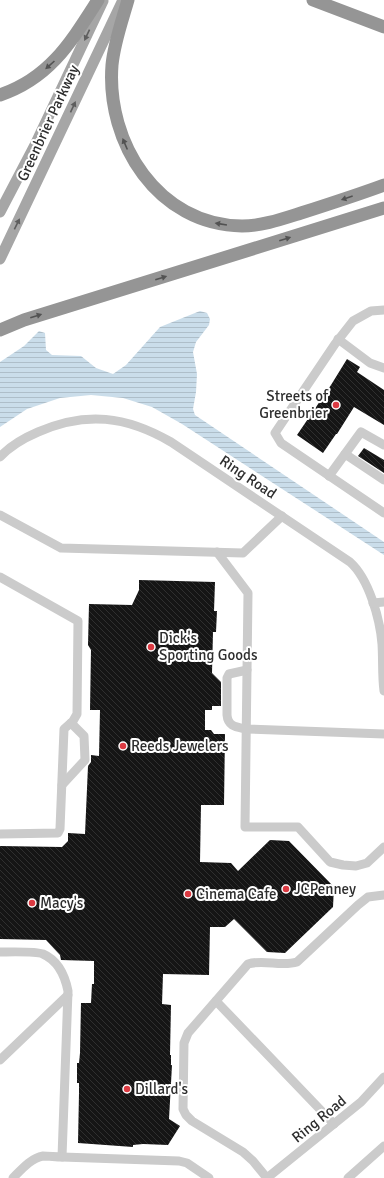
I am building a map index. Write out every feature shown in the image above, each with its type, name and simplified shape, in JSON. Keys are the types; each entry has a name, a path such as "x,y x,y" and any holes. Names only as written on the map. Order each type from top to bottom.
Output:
{"highway":[{"path":"0,95 30,80 61,55 98,0"},
{"path":"128,0 112,64 114,105 118,124 129,154 135,164 150,182 173,204 197,218 217,223 243,226 288,217 384,185"},
{"path":"313,0 384,27"},
{"path":"319,0 384,18"},
{"path":"0,330 31,318 384,208"}],"main road":[{"name":"Greenbrier Parkway","path":"0,212 35,145 104,0"},
{"name":"Greenbrier Parkway","path":"0,259 122,0"}],"street":[{"path":"384,310 370,311 353,321 338,339 275,433 281,443 384,513"},
{"path":"338,339 370,363 384,368"},
{"name":"Ring Road","path":"0,457 19,442 51,426 68,421 100,418 116,420 152,431 282,516 354,566 361,575 373,603 380,628 384,691"},
{"path":"329,476 361,432 384,445"},
{"path":"345,454 384,480"},
{"path":"0,515 61,548 217,552 243,552 282,516"},
{"path":"217,552 248,593 245,827 298,827 330,862 343,865 356,866 367,862 384,846"},
{"path":"0,577 78,621 77,714 71,723 64,729 60,829 58,833 0,834"},
{"path":"373,603 384,602"},
{"path":"247,670 229,674 227,678 227,721 231,726 246,729 384,734"},
{"path":"62,785 85,760 84,736 71,723"},
{"path":"267,1178 253,1161 243,1152 192,1121 182,1109 184,1043 188,1033 248,964 256,962 290,964 297,962 368,897 384,895"},
{"path":"0,952 43,954 56,964 65,976 68,995 62,1157"},
{"path":"0,1060 68,995"},
{"path":"216,1001 334,1124"},
{"name":"Ring Road","path":"267,1178 361,1102 384,1077"},
{"path":"348,1178 384,1146"},
{"path":"13,1178 26,1165 35,1159 44,1156 179,1161 187,1163 209,1178"}],"water":[{"path":"200,311 207,313 210,319 209,325 196,342 193,352 197,374 193,409 195,415 384,542 384,555 182,424 152,407 123,398 91,395 60,398 27,409 0,427 0,362 24,346 39,331 45,333 46,350 52,355 81,356 96,368 113,374 126,365 160,327"}],"building":[{"name":"Streets of Greenbrier","path":"347,359 360,367 357,372 384,390 384,425 354,407 323,453 297,435"},
{"path":"364,448 384,460 384,473 358,456"},
{"path":"139,580 215,582 214,611 217,611 216,632 213,632 212,673 221,682 221,706 212,706 212,710 205,710 205,730 211,730 214,734 225,734 224,805 201,805 200,862 231,863 238,871 270,840 289,841 334,887 333,907 285,953 267,952 234,919 225,927 210,927 209,975 163,974 162,1004 171,1005 170,1055 172,1065 169,1119 180,1126 168,1145 143,1144 133,1145 133,1147 78,1143 79,1083 77,1083 77,1063 79,1063 80,1053 81,1003 91,1003 92,984 94,984 94,961 61,960 60,955 46,940 0,939 0,846 62,847 68,841 68,833 85,834 88,766 91,762 91,755 99,756 100,710 90,710 91,650 88,645 89,604 132,605 139,590"}],"place":[{"name":"Streets of Greenbrier","path":"336,405"},
{"name":"Dick's Sporting Goods","path":"151,647"},
{"name":"Reeds Jewelers","path":"123,746"},
{"name":"JCPenney","path":"286,889"},
{"name":"Cinema Cafe","path":"188,894"},
{"name":"Macy's","path":"32,903"},
{"name":"Dillard's","path":"127,1089"}]}
